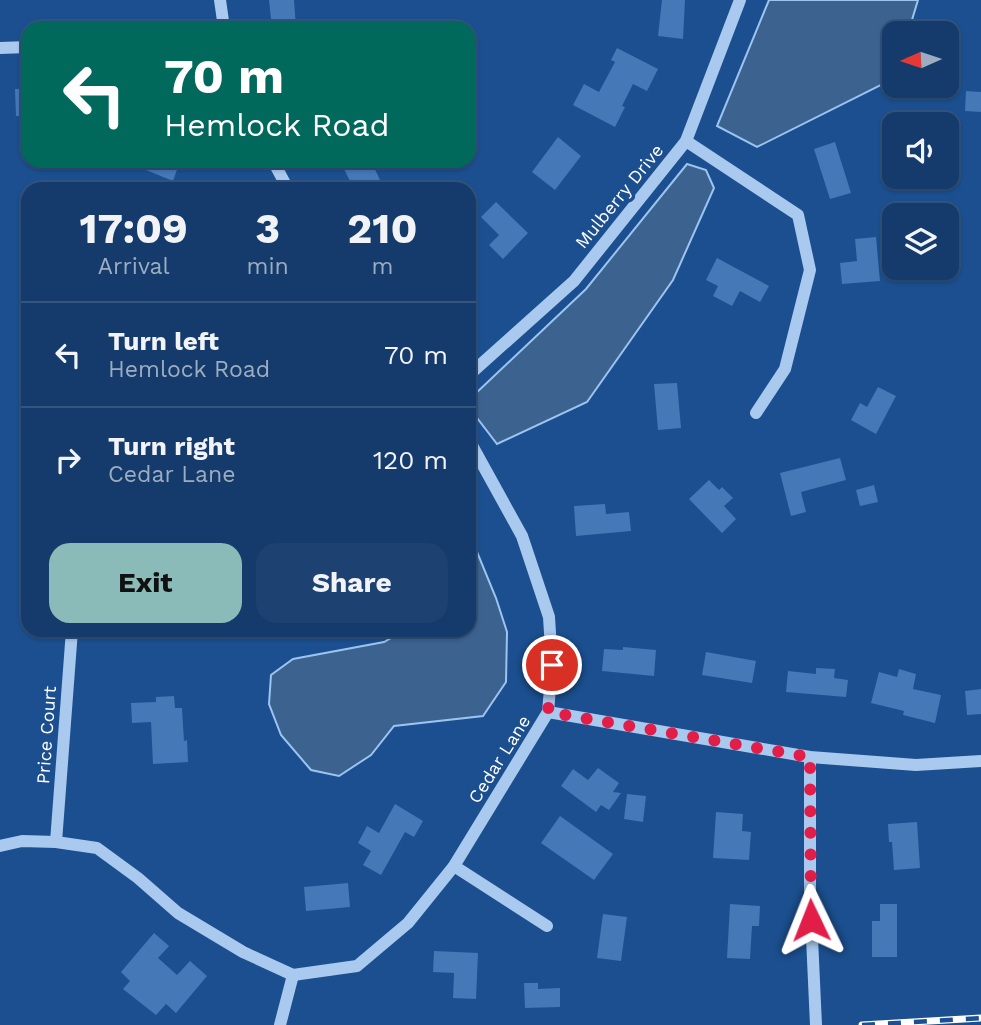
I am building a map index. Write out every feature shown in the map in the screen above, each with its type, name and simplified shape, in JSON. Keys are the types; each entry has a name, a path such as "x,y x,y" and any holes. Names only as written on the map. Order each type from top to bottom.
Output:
{"street":[{"path":"220,0 223,21"},
{"name":"Mulberry Drive","path":"476,369 573,281 686,141 740,0"},
{"path":"0,48 21,47"},
{"path":"686,141 798,215 810,270 785,369 756,413"},
{"name":"Cedar Lane","path":"293,975 357,966 408,923 454,866 548,712 552,665 549,617 522,536 476,453"},
{"name":"Price Court","path":"55,842 71,637"},
{"path":"548,712 810,757 916,765 981,761"},
{"path":"810,757 810,894 816,1025"},
{"path":"0,846 22,841 97,848 138,878 178,913 243,953 293,975 280,1025"},
{"path":"454,866 547,926"}],"water":[{"path":"769,0 918,0 912,21 882,21 882,84 757,147 717,126"},
{"path":"687,164 706,170 714,188 673,280 587,402 497,444 476,417 476,393 586,289"},
{"path":"476,531 477,552 507,632 506,682 483,716 394,726 371,755 339,776 311,770 281,735 269,704 271,675 293,659 384,642 393,637 476,637"}],"building":[{"path":"269,0 294,0 296,21 271,21"},
{"path":"662,0 685,0 683,39 658,36"},
{"path":"617,48 658,69 647,91 633,84 615,127 573,105 584,84 599,92 615,62 611,60"},
{"path":"15,89 21,89 21,116 16,116"},
{"path":"966,91 981,92 981,112 965,111"},
{"path":"558,137 581,156 555,190 532,172"},
{"path":"835,142 851,193 830,199 814,149"},
{"path":"141,168 178,168 173,181"},
{"path":"344,168 374,168 380,180 376,182 350,182"},
{"path":"496,202 528,233 503,259 489,245 499,235 481,217"},
{"path":"876,237 880,281 842,284 840,263 857,261 855,239"},
{"path":"717,258 769,286 760,302 740,291 732,306 713,296 718,286 706,280"},
{"path":"677,383 681,428 658,430 654,384"},
{"path":"878,387 896,396 876,434 851,420 860,403 867,407"},
{"path":"840,458 846,480 801,492 806,512 791,516 780,473"},
{"path":"709,480 719,490 722,487 733,498 724,506 736,519 722,533 689,499"},
{"path":"874,485 878,502 860,506 856,490"},
{"path":"605,504 606,514 629,512 631,531 576,536 574,506"},
{"path":"623,647 656,650 654,676 602,671 604,649 623,650"},
{"path":"706,652 756,661 752,683 702,675"},
{"path":"816,668 835,669 834,678 848,680 846,697 786,692 788,671 816,674"},
{"path":"899,669 916,674 913,689 941,695 935,723 903,715 904,711 871,703 879,672 897,677"},
{"path":"981,689 981,714 967,715 965,691"},
{"path":"174,696 175,708 182,708 188,762 153,764 151,722 132,723 131,703 156,702 156,697"},
{"path":"598,768 619,783 613,792 621,793 609,810 601,805 596,812 561,786 573,769 588,780"},
{"path":"627,794 646,796 643,822 624,819"},
{"path":"395,804 423,821 414,837 405,832 381,875 363,865 371,851 358,843 367,826 379,833"},
{"path":"716,812 743,814 742,831 751,832 749,860 713,858"},
{"path":"560,816 613,854 594,880 541,843"},
{"path":"917,822 920,868 894,870 888,824"},
{"path":"348,883 350,907 306,911 304,887"},
{"path":"730,904 760,906 759,926 752,926 750,959 727,958"},
{"path":"880,904 897,904 897,957 872,957 872,921 880,921"},
{"path":"603,914 627,917 621,961 597,958"},
{"path":"154,933 169,946 158,958 177,975 190,961 207,976 176,1013 166,1004 156,1015 123,989 130,981 121,972"},
{"path":"434,951 478,953 476,999 453,998 454,973 433,972"},
{"path":"524,983 538,983 538,989 560,988 560,1007 525,1008"}],"railway":[{"path":"862,1025 981,1018"}],"route":[{"path":"552,665 548,712 810,757 811,920"}]}
